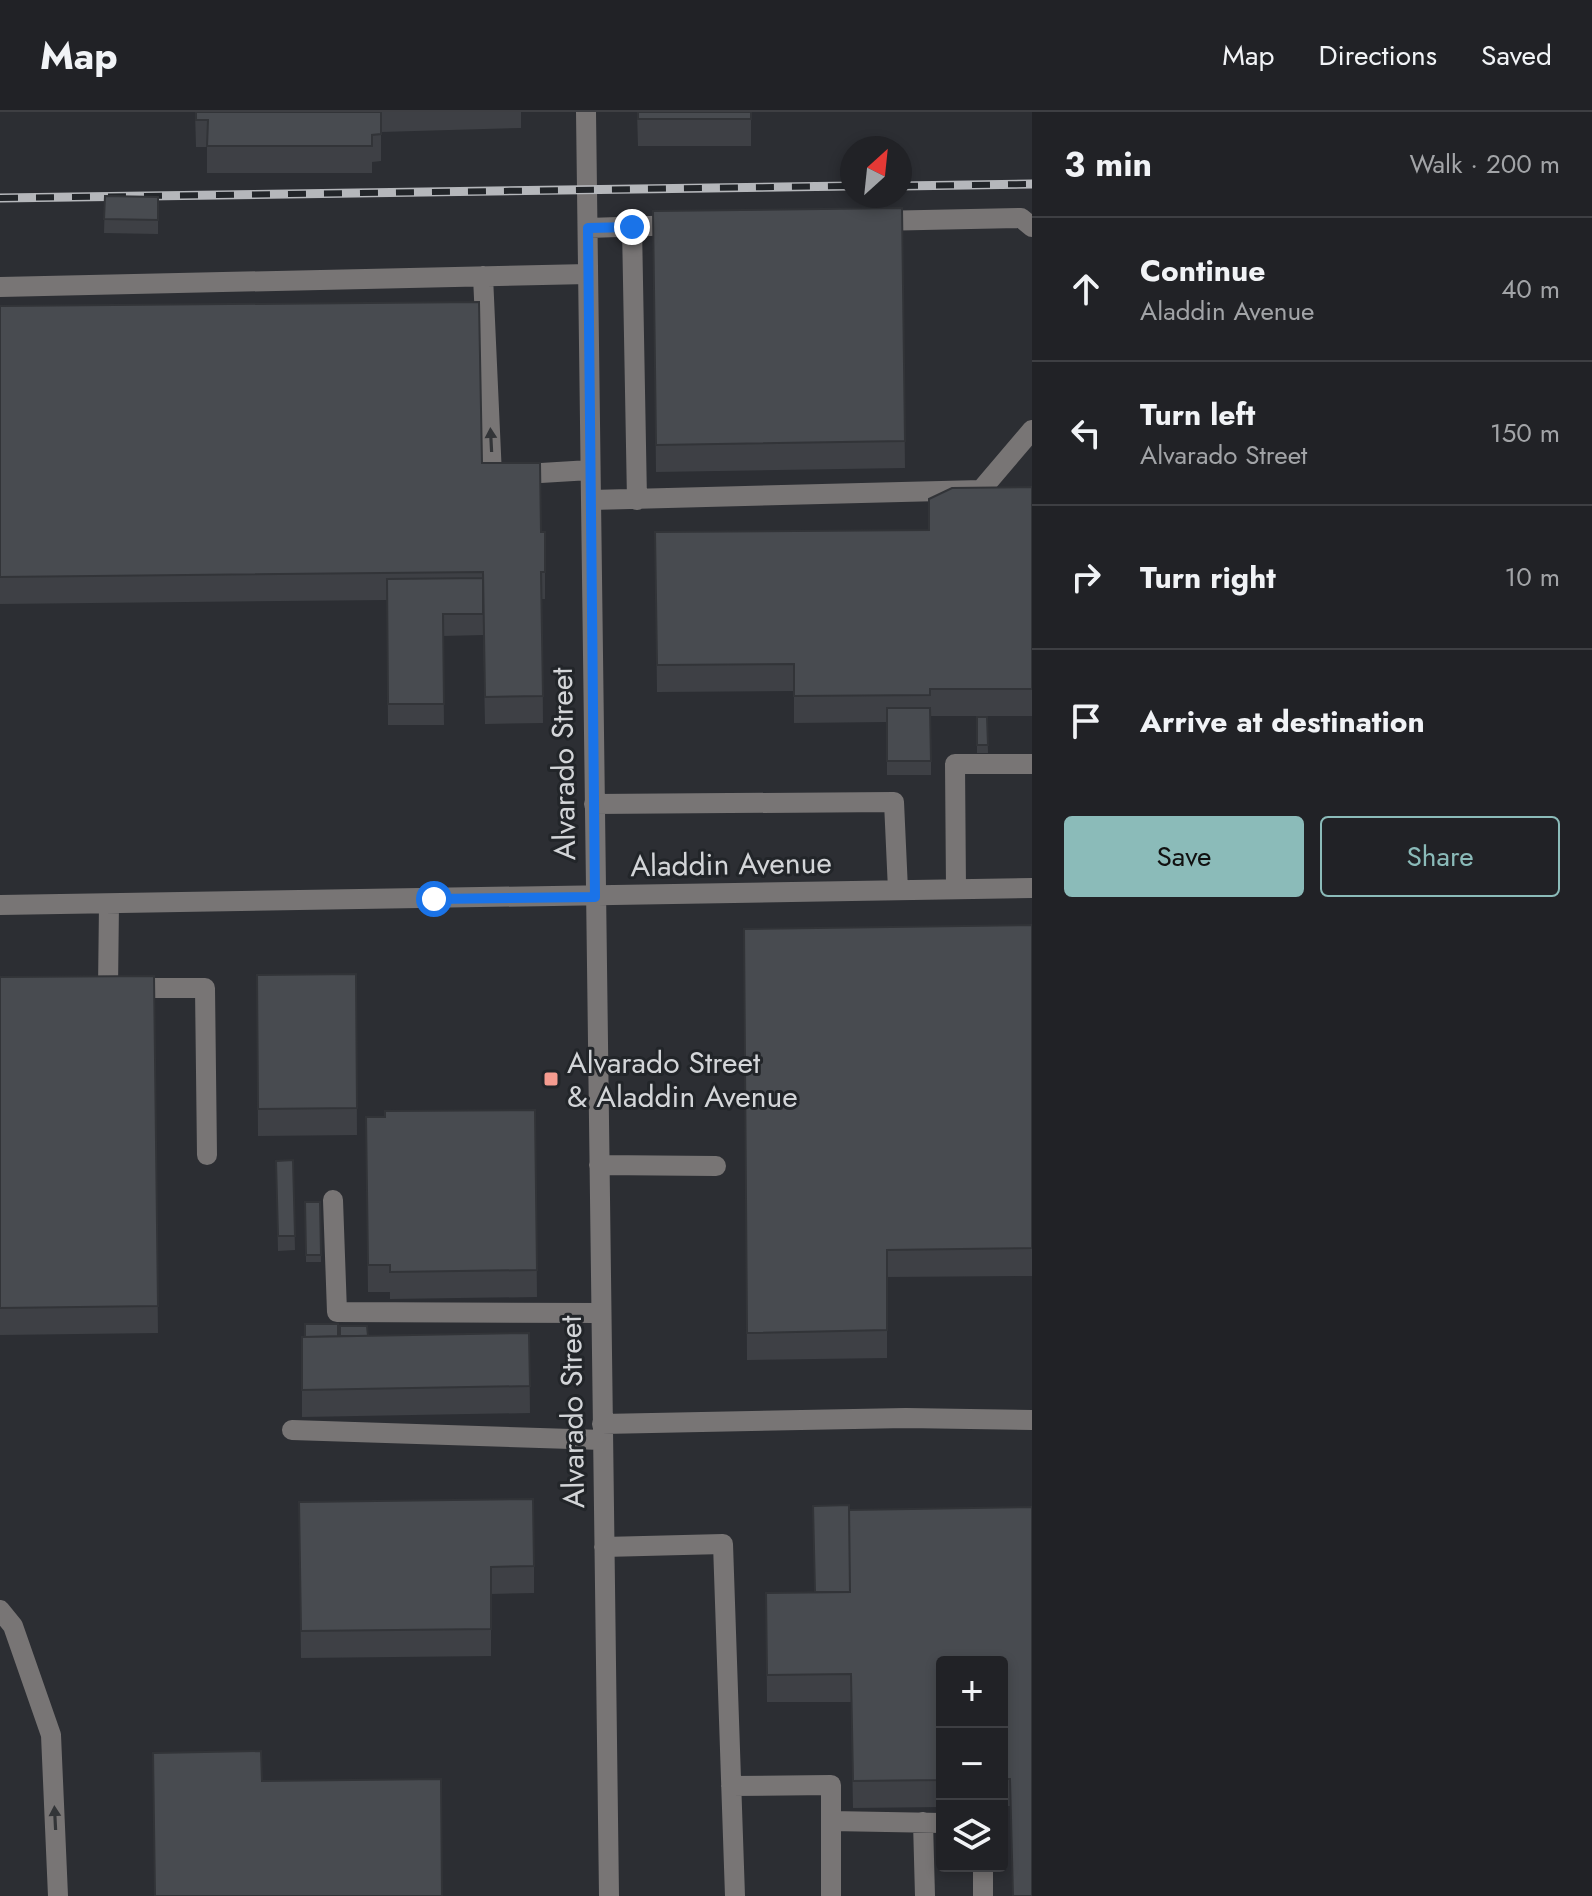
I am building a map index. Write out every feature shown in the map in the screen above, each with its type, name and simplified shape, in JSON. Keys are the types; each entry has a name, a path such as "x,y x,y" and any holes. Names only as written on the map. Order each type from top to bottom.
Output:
{"street":[{"name":"Alvarado Street","path":"586,112 609,1896"},
{"path":"849,222 1021,218 1032,227"},
{"path":"588,228 694,225"},
{"path":"632,227 637,500"},
{"path":"0,287 588,274"},
{"path":"483,276 492,476 590,470"},
{"path":"591,500 981,490 1032,430"},
{"path":"956,889 955,764 1032,764"},
{"path":"594,804 894,802 898,890"},
{"name":"Aladdin Avenue","path":"0,905 1032,888"},
{"path":"109,904 101,988 205,988 207,1155"},
{"path":"599,1165 716,1166"},
{"path":"333,1200 337,1312 601,1313"},
{"path":"292,1430 603,1432 906,1418 1032,1420"},
{"path":"604,1547 723,1544 735,1896"},
{"path":"0,1610 13,1626 51,1735 58,1896"},
{"path":"731,1786 831,1785 831,1896"},
{"path":"831,1821 932,1823 925,1896"},
{"path":"983,1872 983,1896"}],"building":[{"path":"196,112 381,112 381,134 372,135 372,146 207,146 208,120 196,120"},
{"path":"638,112 751,112 751,119 638,119"},
{"path":"105,196 158,197 158,220 104,219"},
{"path":"902,208 905,441 656,445 653,211"},
{"path":"479,302 482,463 540,463 541,532 545,532 545,572 541,572 543,696 485,697 483,572 0,577 0,306"},
{"path":"1032,487 1032,689 930,689 930,695 794,696 794,664 657,665 655,532 929,530 929,499 952,488"},
{"path":"483,578 483,614 443,614 444,704 388,704 387,579"},
{"path":"887,708 930,708 931,761 887,761"},
{"path":"977,717 987,717 988,745 977,745"},
{"path":"1032,925 1032,1248 887,1250 887,1330 747,1333 744,929"},
{"path":"356,974 357,1108 258,1109 257,975"},
{"path":"154,976 158,1306 0,1308 0,977"},
{"path":"535,1110 537,1270 390,1272 390,1265 368,1265 366,1117 385,1117 385,1111"},
{"path":"293,1160 295,1236 278,1236 276,1161"},
{"path":"305,1202 320,1202 321,1255 306,1255"},
{"path":"305,1324 338,1324 338,1336 305,1337"},
{"path":"340,1326 367,1326 368,1336 340,1336"},
{"path":"529,1333 530,1386 302,1390 302,1337"},
{"path":"533,1499 534,1566 491,1567 491,1629 301,1631 299,1502"},
{"path":"849,1505 850,1592 815,1592 813,1506"},
{"path":"1032,1507 1032,1896 1013,1896 1008,1779 1008,1656 936,1656 936,1780 853,1781 851,1674 767,1675 766,1593 850,1592 849,1510"},
{"path":"261,1751 262,1781 441,1779 442,1896 155,1896 153,1753"}],"railway":[{"path":"912,186 1032,184"},
{"path":"0,198 840,186"}],"place":[{"name":"Alvarado Street & Aladdin Avenue","path":"551,1079"}],"route":[{"path":"434,899 595,897 588,228 632,227"}]}
